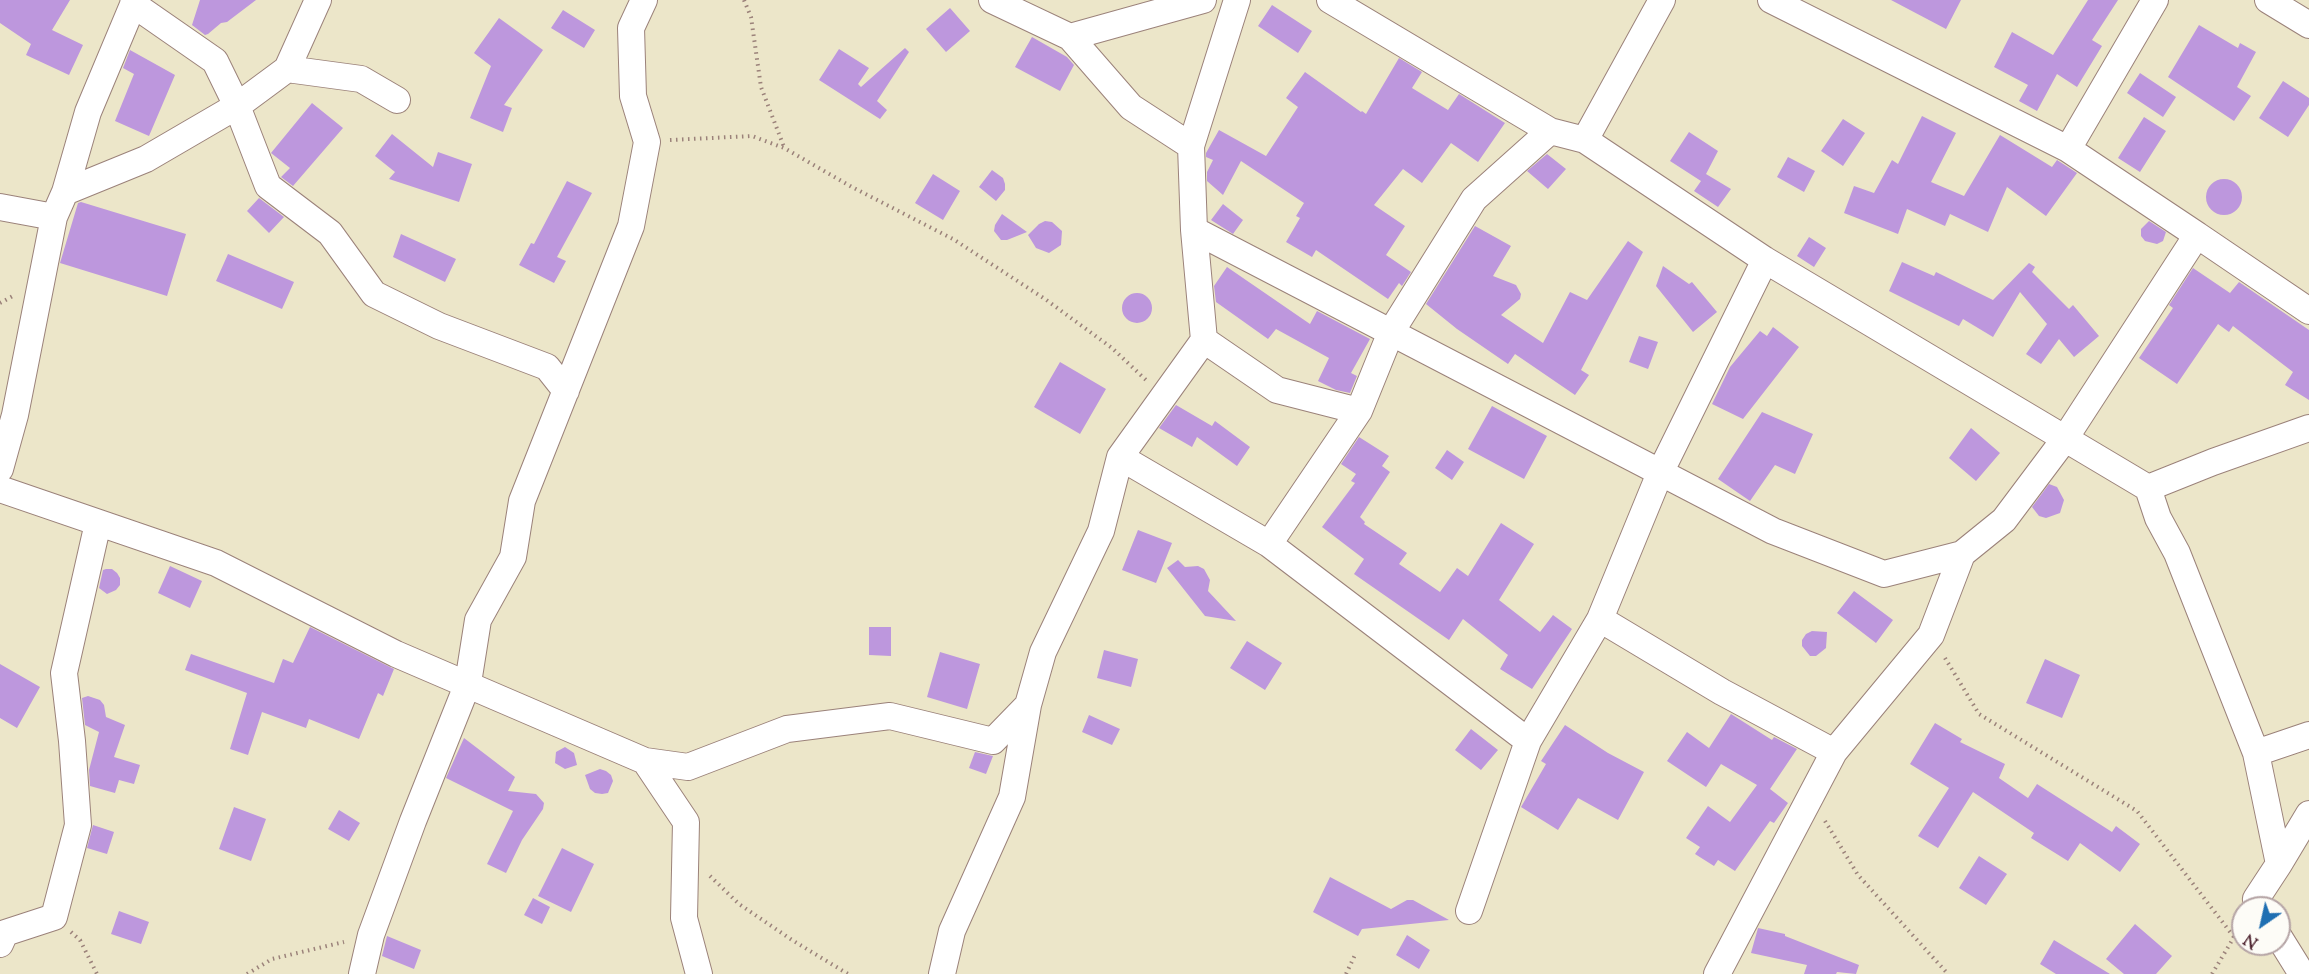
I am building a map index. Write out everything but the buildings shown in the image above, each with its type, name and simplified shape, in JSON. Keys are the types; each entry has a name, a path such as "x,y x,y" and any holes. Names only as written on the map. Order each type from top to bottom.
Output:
{"street":[{"path":"65,192 146,159 237,106 286,69 318,0"},
{"path":"362,974 371,935 468,683 478,620 513,557 522,501 631,226 646,142 633,96 631,28 644,0"},
{"path":"992,0 1070,37 1131,107 1191,146"},
{"path":"1070,37 1203,0"},
{"path":"942,974 952,931 1012,797 1028,705 1043,652 1101,531 1120,457 1204,340 1194,230 1191,146 1237,0"},
{"path":"1330,0 1550,131 1585,140 1765,260 2148,488 2158,518 2177,553 2256,753 2279,864"},
{"path":"1585,140 1662,0"},
{"path":"1772,0 2068,149 2309,311"},
{"path":"2068,149 2155,0"},
{"path":"2268,0 2309,25"},
{"path":"0,469 15,416 54,217 65,192 88,112 134,2 215,61 237,106 268,186 330,232 374,294 439,326 547,367 566,391"},
{"path":"286,69 361,79 397,100"},
{"path":"1269,544 1359,411 1390,332 1474,200 1550,131"},
{"path":"0,207 54,217"},
{"path":"1194,230 1773,531 1884,574 1962,554 2004,520 2064,440 2196,235"},
{"path":"1469,911 1527,741 1600,620 1660,473 1765,260"},
{"path":"1204,340 1276,390 1359,411"},
{"path":"2148,488 2309,428"},
{"path":"1120,457 1269,544 1527,741"},
{"path":"0,489 216,562 396,654 645,761 688,767 787,729 890,716 993,741 1028,705"},
{"path":"0,944 5,933 54,917 78,825 64,673 98,523"},
{"path":"1717,974 1834,752 1931,634 1962,554"},
{"path":"1600,620 1722,692 1834,752"},
{"path":"2256,753 2309,735"},
{"path":"645,761 686,822 684,918 699,974"},
{"path":"2258,896 2309,814"},
{"path":"2291,956 2302,974"}],"path":[{"path":"744,0 751,17 761,87 784,148"},
{"path":"646,142 752,136 784,148 852,187 953,239 1045,298 1112,348 1164,397"},
{"path":"1931,634 1979,714 2137,811 2231,933"},
{"path":"1810,796 1858,875 1948,974"},
{"path":"685,851 739,904 848,974"},
{"path":"54,917 80,940 97,974"},
{"path":"247,974 272,959 371,935"},
{"path":"2212,974 2231,942"},
{"path":"1346,974 1355,955"}]}
